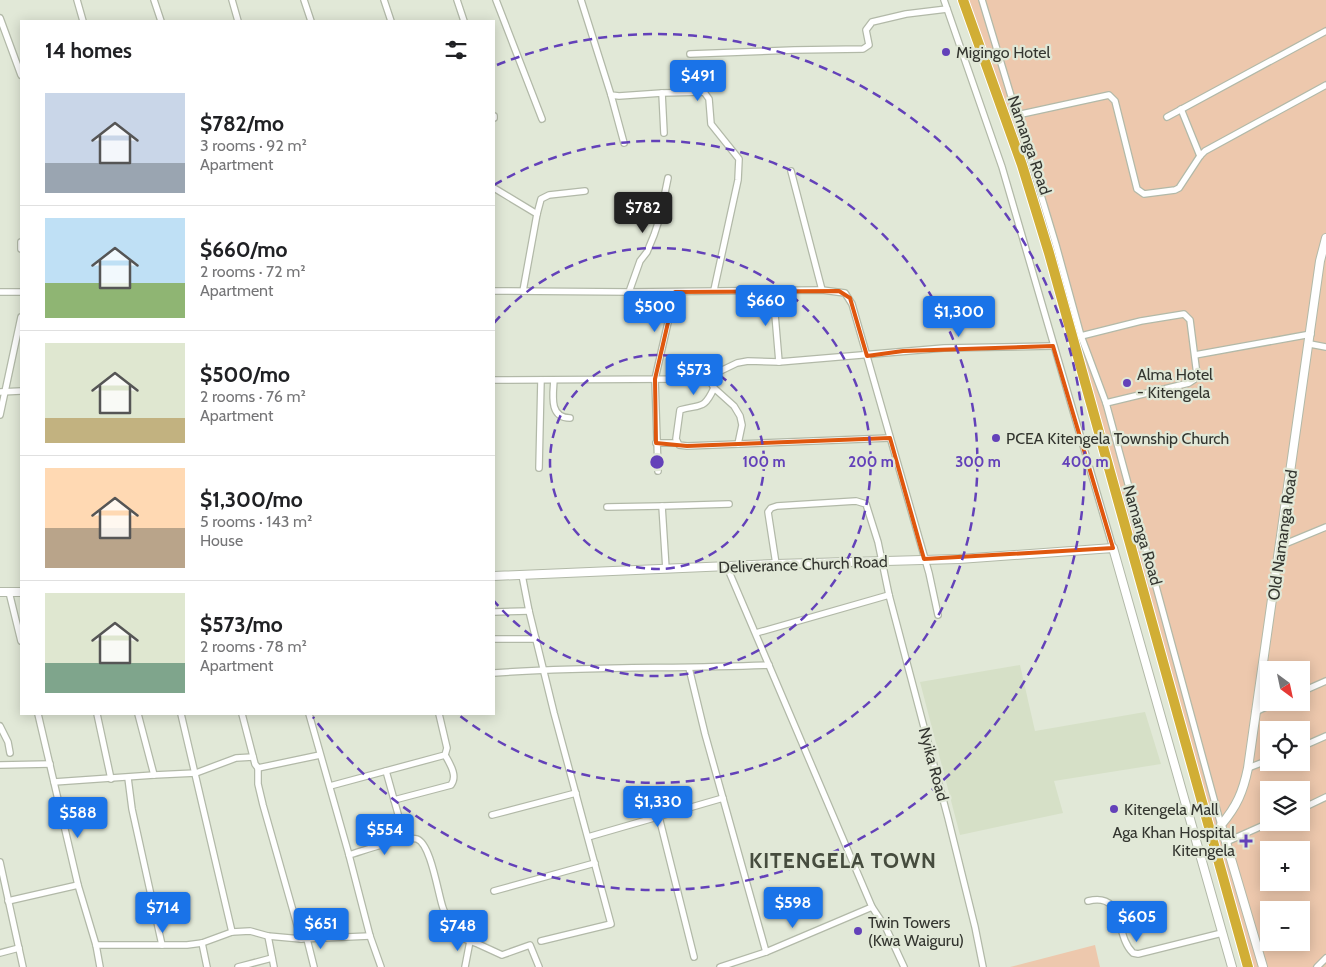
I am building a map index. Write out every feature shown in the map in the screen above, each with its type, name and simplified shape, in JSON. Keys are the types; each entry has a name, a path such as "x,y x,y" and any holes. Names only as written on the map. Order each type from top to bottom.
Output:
{"highway":[{"name":"Namanga Road","path":"963,0 1022,165 1049,254 1248,967"}],"street":[{"path":"77,0 83,20"},
{"path":"154,0 161,20"},
{"path":"232,0 238,20"},
{"path":"304,0 311,20"},
{"path":"384,0 391,20"},
{"path":"457,0 464,20"},
{"path":"496,0 542,119"},
{"path":"581,0 624,143"},
{"path":"944,0 1002,167 1053,346 1080,431 1232,967"},
{"path":"982,0 1082,336 1106,403 1226,842 1263,967"},
{"path":"690,54 863,49 869,45 866,30 872,22 906,14 947,9"},
{"path":"0,18 20,72"},
{"path":"1167,117 1326,31"},
{"path":"1017,115 1110,95 1115,101 1137,189 1144,194 1179,188 1205,151 1326,85"},
{"path":"611,95 662,92 704,92 707,94 711,124 739,159 738,180 714,290"},
{"path":"662,92 664,133"},
{"path":"1181,109 1200,156"},
{"path":"791,171 822,290"},
{"path":"629,292 640,261 648,252 654,235 660,217 668,178"},
{"path":"495,189 537,214"},
{"path":"523,291 541,200 544,196 585,191"},
{"name":"Old Namanga Road","path":"1222,825 1239,800 1248,768 1310,344 1320,261 1326,238"},
{"path":"495,291 675,292 822,290 845,293 850,298 867,356 938,615"},
{"path":"774,291 779,362"},
{"path":"0,292 20,292"},
{"path":"658,472 655,379 675,292"},
{"path":"1082,336 1141,321 1184,314 1190,320 1197,375 1192,382 1106,403"},
{"path":"0,416 2,392 20,321"},
{"path":"1195,355 1311,334"},
{"path":"1310,344 1326,347"},
{"path":"495,380 655,379 708,376 737,363 748,361 779,362 867,356 928,349 1053,346"},
{"path":"708,376 714,388 734,406 740,416 742,425 738,444"},
{"path":"539,468 541,380"},
{"path":"554,380 554,410 564,418 570,418"},
{"path":"677,443 676,427 680,410 703,406 714,388"},
{"path":"2,392 20,391"},
{"path":"656,443 677,443 687,446 890,438"},
{"name":"Nyika Road","path":"776,564 768,512 771,508 777,506 856,501 864,502 868,507 889,595 964,879 983,967"},
{"path":"606,507 729,504"},
{"path":"662,506 666,569"},
{"path":"1280,546 1326,527"},
{"name":"Deliverance Church Road","path":"495,576 776,564 959,559 1113,548"},
{"path":"1133,552 1145,548"},
{"path":"727,567 872,907 886,928 904,967"},
{"path":"522,575 529,611 611,924 541,941"},
{"path":"0,592 20,592"},
{"path":"9,592 20,637"},
{"path":"756,633 889,595"},
{"path":"495,612 529,611"},
{"path":"495,640 536,638"},
{"path":"1163,663 1176,657"},
{"path":"495,673 544,669 689,668 769,665"},
{"path":"689,668 704,734 766,952"},
{"path":"1310,688 1326,681"},
{"path":"1255,712 1260,710"},
{"path":"38,715 78,885 96,945 100,967"},
{"path":"98,715 111,779"},
{"path":"138,715 154,775"},
{"path":"181,715 232,932"},
{"path":"242,715 253,757 258,768 258,784 263,805 314,967"},
{"path":"309,715 370,936 381,967"},
{"path":"394,800 452,785 455,775 445,755 447,748 439,715"},
{"path":"0,726 8,742 10,753"},
{"path":"1310,743 1326,736"},
{"path":"258,768 320,754"},
{"path":"330,786 445,755"},
{"path":"54,782 196,773 236,758 253,757"},
{"path":"1248,768 1260,763"},
{"path":"0,765 50,764"},
{"path":"386,771 405,839"},
{"path":"128,778 132,808 162,945"},
{"path":"492,815 576,793"},
{"path":"1310,805 1326,797"},
{"path":"588,836 723,798"},
{"path":"659,817 694,957"},
{"path":"1226,842 1260,827"},
{"path":"349,855 405,839 418,840 424,845 443,908 456,936 502,955 530,946 539,967"},
{"path":"0,862 24,967"},
{"path":"494,891 595,863"},
{"path":"8,901 78,885"},
{"path":"1088,902 1097,899 1106,900 1114,908 1124,941 1133,953 1138,954 1222,933"},
{"path":"720,967 766,952 872,907"},
{"path":"96,945 202,943 232,932 250,931 268,936 304,939 370,936"},
{"path":"268,936 274,967"},
{"path":"465,967 470,941"},
{"path":"202,943 208,967"},
{"path":"0,953 19,948"},
{"path":"238,967 272,958"},
{"path":"1319,966 1326,958"}],"highlighted area":[{"path":"839,291 850,298 867,356 903,351 1053,346 1113,548 924,559 890,438 687,446 656,443 655,379 675,292"}],"shaded area":[{"path":"964,0 1326,0 1326,967 1248,967 1049,253"},
{"path":"1020,665 1035,731 1145,712 1161,764 1054,781 1063,813 960,835 920,682"},
{"path":"1095,945 1100,967 1010,967"}],"place":[{"name":"Migingo Hotel","path":"946,52"},
{"name":"Alma Hotel - Kitengela","path":"1127,383"},
{"name":"PCEA Kitengela Township Church","path":"996,438"},
{"name":"Kitengela Mall","path":"1114,809"},
{"name":"Aga Khan Hospital Kitengela","path":"1246,841"},
{"name":"Twin Towers (Kwa Waiguru)","path":"858,931"}],"district":[{"name":"KITENGELA TOWN","path":"843,861"}]}
